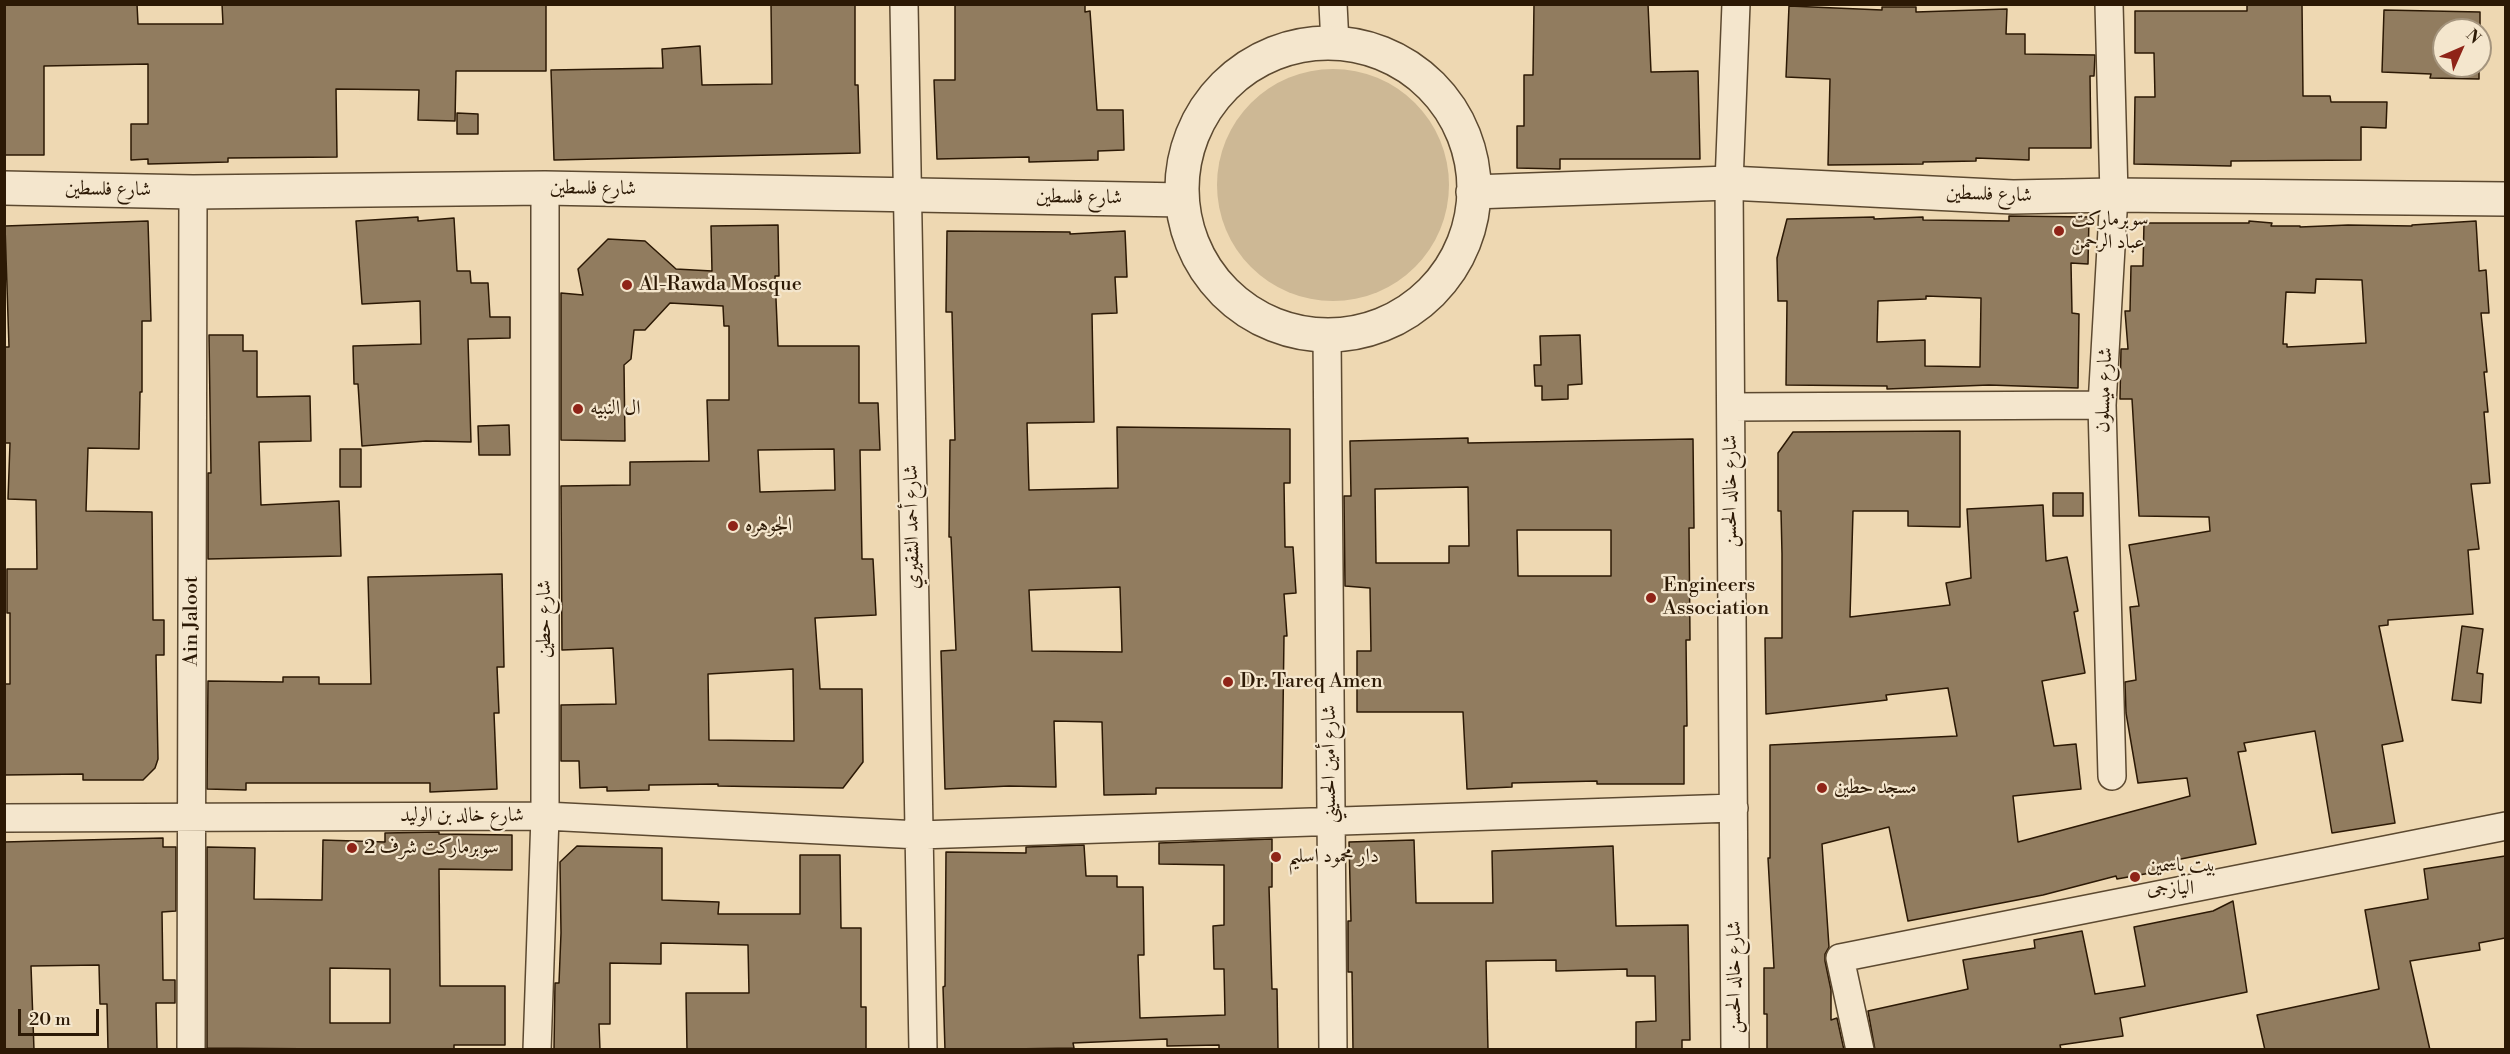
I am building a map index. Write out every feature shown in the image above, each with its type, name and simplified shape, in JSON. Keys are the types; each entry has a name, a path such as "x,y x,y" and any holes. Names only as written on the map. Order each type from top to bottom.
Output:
{"street":[{"name":"شارع أحمد الشقيري","path":"904,4 923,1050"},
{"path":"1333,4 1335,44"},
{"name":"شارع خالد الحسن","path":"1735,1050 1729,183 1736,4"},
{"name":"شارع ميسلون","path":"2109,4 2114,195 2102,405 2112,776"},
{"path":"1335,44 1386,56 1402,64 1431,86 1452,114 1461,131 1472,168 1473,192 1467,232 1459,254 1447,274 1431,293 1392,321 1348,334 1327,335 1297,331 1269,323 1224,292 1194,248 1182,200 1183,169 1196,125 1208,104 1224,86 1243,70 1274,54 1307,45 1335,44"},
{"name":"شارع فلسطين","path":"1473,192 1729,183 2013,197 2114,195 2505,199"},
{"name":"شارع فلسطين","path":"4,188 193,192 546,188 1182,200"},
{"name":"شارع حطين","path":"537,1050 545,816 546,188"},
{"name":"Ain Jaloot","path":"191,1050 193,192"},
{"name":"شارع أمين الحسيني","path":"1327,335 1333,1050"},
{"path":"1731,407 2102,405"},
{"name":"شارع خالد بن الوليد","path":"4,818 545,816 919,835 1734,808"},
{"path":"1860,1050 1840,958 2505,825"}],"shaded area":[{"path":"1333,69 1367,74 1377,78 1388,83 1415,103 1435,130 1440,141 1444,151 1449,185 1444,219 1440,229 1435,240 1415,267 1388,287 1377,292 1367,296 1333,301 1299,296 1289,292 1278,287 1251,267 1231,240 1226,229 1222,219 1217,185 1222,151 1226,141 1231,130 1251,103 1278,83 1289,78 1299,74"}],"building":[{"path":"4,4 137,4 138,24 223,24 222,4 546,4 546,71 456,71 455,121 418,120 419,90 336,89 337,157 228,158 228,162 148,164 148,159 131,160 131,124 148,124 148,64 44,66 44,155 4,155"},
{"path":"771,4 855,4 855,85 858,85 860,153 554,160 551,70 663,68 662,49 700,46 702,85 772,84"},
{"path":"955,4 1085,4 1085,12 1090,11 1097,110 1123,110 1124,150 1098,151 1098,160 1029,162 1029,157 937,159 934,80 955,80"},
{"path":"1534,4 1648,4 1651,72 1698,71 1700,159 1560,159 1560,169 1517,168 1517,126 1524,126 1524,75 1533,75"},
{"path":"2247,4 2302,4 2303,96 2330,96 2331,102 2387,102 2386,128 2361,127 2361,160 2231,161 2231,166 2134,164 2135,97 2155,97 2154,53 2135,53 2135,11 2247,11"},
{"path":"1789,6 1882,10 1882,7 1916,7 1916,12 2007,9 2006,34 2025,34 2025,54 2095,55 2094,76 2090,76 2091,148 2029,148 2029,160 1976,158 1976,161 1923,162 1923,164 1828,165 1830,79 1786,77"},
{"path":"2384,10 2480,12 2480,18 2432,18 2432,78 2479,79 2430,78 2431,74 2382,72"},
{"path":"457,113 478,114 478,134 457,134"},
{"path":"2009,216 2089,217 2088,264 2071,263 2072,313 2079,314 2078,388 1989,385 1887,389 1887,386 1786,385 1787,301 1778,301 1777,258 1787,219 1923,217 1923,220 2009,221","holes":["1926,296 1981,298 1980,367 1925,366 1925,340 1877,342 1878,301 1926,299"]},
{"path":"418,217 418,221 454,218 457,271 470,271 471,283 488,283 490,317 510,317 510,338 468,339 471,442 426,441 362,446 358,384 354,384 353,346 421,344 420,301 362,304 356,221"},
{"path":"148,221 151,321 142,321 139,449 88,448 86,511 152,512 153,620 164,620 164,655 156,655 158,759 155,768 143,780 83,780 83,774 4,775 4,684 10,684 10,613 7,613 7,569 37,569 36,500 8,499 10,443 4,443 4,347 9,347 5,226"},
{"path":"2249,221 2272,223 2271,226 2300,227 2412,226 2476,221 2479,271 2486,270 2489,313 2481,313 2487,372 2484,372 2488,412 2484,412 2490,483 2471,484 2479,549 2468,550 2473,614 2388,620 2388,625 2379,626 2403,741 2382,745 2395,823 2332,833 2315,731 2244,743 2246,751 2238,752 2256,844 2176,860 2178,868 2117,879 2116,876 2043,895 1908,921 1889,827 1822,844 1829,947 1825,954 1825,961 1831,990 1831,1020 1837,1018 1844,1050 1767,1050 1764,968 1774,968 1768,858 1770,858 1770,745 1957,736 1948,688 1886,695 1887,700 1766,714 1765,638 1782,638 1782,554 1781,511 1778,511 1778,453 1793,432 1960,431 1960,527 1908,526 1908,511 1853,511 1850,617 1950,605 1946,583 1971,578 1967,509 2043,505 2046,561 2067,557 2078,611 2074,612 2085,673 2042,681 2054,746 2076,744 2081,789 2013,796 2018,842 2190,796 2187,778 2138,783 2126,713 2125,682 2136,680 2130,607 2139,606 2129,545 2210,531 2209,517 2139,516 2132,399 2120,399 2121,349 2128,349 2125,311 2130,311 2131,266 2143,266 2144,223 2249,223","holes":["2316,279 2362,280 2366,343 2287,347 2287,344 2283,344 2286,292 2315,293"]},
{"path":"778,225 779,276 775,276 778,346 859,346 859,403 878,403 880,450 860,450 862,559 873,559 876,615 815,618 820,689 862,689 863,762 843,788 718,786 718,784 649,785 649,790 607,791 607,787 580,788 579,761 561,761 561,705 616,704 613,648 562,650 561,486 630,485 630,462 709,461 707,400 729,400 729,326 724,326 723,306 670,303 645,330 634,330 631,359 624,365 625,441 561,440 561,293 583,295 578,269 608,239 645,241 676,269 712,271 711,226","holes":["834,449 835,490 760,492 758,450","793,669 794,741 709,740 708,674"]},
{"path":"947,231 1070,232 1070,234 1125,231 1127,277 1115,277 1117,313 1092,314 1094,422 1027,423 1029,490 1118,488 1117,427 1290,429 1290,483 1284,483 1285,547 1293,547 1296,593 1284,594 1287,636 1284,636 1282,788 1156,788 1156,794 1104,795 1102,722 1054,721 1056,787 1009,786 945,789 941,651 956,650 951,537 949,537 950,440 955,440 952,312 946,312","holes":["1120,587 1122,652 1032,651 1029,590"]},
{"path":"209,335 243,335 243,351 257,351 257,397 310,396 311,441 259,442 261,505 339,501 341,556 208,559 208,473 211,473"},
{"path":"1580,335 1582,384 1568,385 1568,399 1542,400 1542,386 1535,386 1534,365 1541,365 1540,336"},
{"path":"509,425 510,455 479,455 478,426"},
{"path":"1468,438 1468,443 1693,439 1694,528 1689,528 1690,640 1686,640 1687,726 1684,726 1684,784 1597,784 1597,781 1512,783 1512,787 1467,789 1463,712 1357,712 1357,651 1371,651 1370,588 1345,586 1344,496 1351,496 1350,441","holes":["1468,487 1469,546 1449,546 1449,563 1376,563 1375,489","1517,530 1611,530 1611,576 1518,576"]},
{"path":"340,449 361,449 361,487 340,487"},
{"path":"2053,493 2083,493 2083,516 2053,516"},
{"path":"502,574 504,667 497,667 499,713 494,713 497,789 430,792 430,783 246,783 246,790 207,789 208,681 283,682 283,677 319,677 319,684 371,684 368,577"},
{"path":"2462,626 2483,629 2477,673 2483,674 2481,703 2452,700"},
{"path":"439,832 439,834 512,835 512,870 439,869 440,986 505,986 505,1045 454,1045 454,1050 207,1048 207,847 255,848 254,899 322,900 323,840 385,842 385,833","holes":["330,968 390,969 390,1023 330,1023"]},
{"path":"163,838 163,847 176,847 176,911 162,912 163,980 175,980 175,1003 156,1003 157,1050 108,1050 107,1004 100,1004 99,965 31,966 34,1050 4,1050 4,842"},
{"path":"1272,839 1272,887 1269,887 1272,989 1277,989 1278,1050 1219,1050 1219,1045 1167,1046 1167,1039 1073,1043 1074,1048 945,1050 943,987 945,986 946,852 1026,853 1026,847 1084,845 1086,876 1117,876 1117,887 1143,887 1144,955 1138,955 1140,1018 1225,1015 1224,969 1214,969 1213,926 1224,925 1224,865 1159,864 1159,843"},
{"path":"1414,840 1416,903 1493,903 1492,851 1613,846 1616,926 1688,925 1690,1040 1682,1040 1682,1050 1636,1050 1636,1022 1656,1021 1655,976 1627,976 1627,969 1556,971 1556,960 1486,961 1488,1050 1353,1050 1352,972 1348,972 1348,921 1351,921 1349,842"},
{"path":"577,846 662,848 662,900 719,902 718,914 800,914 800,855 840,855 841,928 861,928 861,1007 866,1007 866,1050 687,1050 686,993 749,993 748,945 661,943 661,964 610,963 610,1024 599,1024 600,1050 554,1050 555,983 559,983 561,933 560,862"},
{"path":"2505,856 2505,938 2479,943 2480,950 2410,961 2430,1050 2265,1050 2257,1015 2379,989 2365,910 2428,899 2424,869"},
{"path":"2233,901 2247,992 2120,1018 2123,1036 2060,1045 2061,1050 1875,1050 1868,1011 1968,989 1963,960 2035,948 2034,940 2082,931 2095,994 2145,986 2134,927 2213,911"}],"place":[{"name":"سوبرماركت عباد الرحمن","path":"2059,231"},
{"name":"Al-Rawda Mosque","path":"627,285"},
{"name":"ال النبيه","path":"578,409"},
{"name":"الجوهره","path":"733,526"},
{"name":"Engineers Association","path":"1651,598"},
{"name":"Dr. Tareq Amen","path":"1228,682"},
{"name":"مسجد حطين","path":"1822,788"},
{"name":"سوبرماركت شرف 2","path":"352,848"},
{"name":"دار محمود اسليم","path":"1276,857"},
{"name":"بيت ياسمين اليازجى","path":"2135,877"}]}
